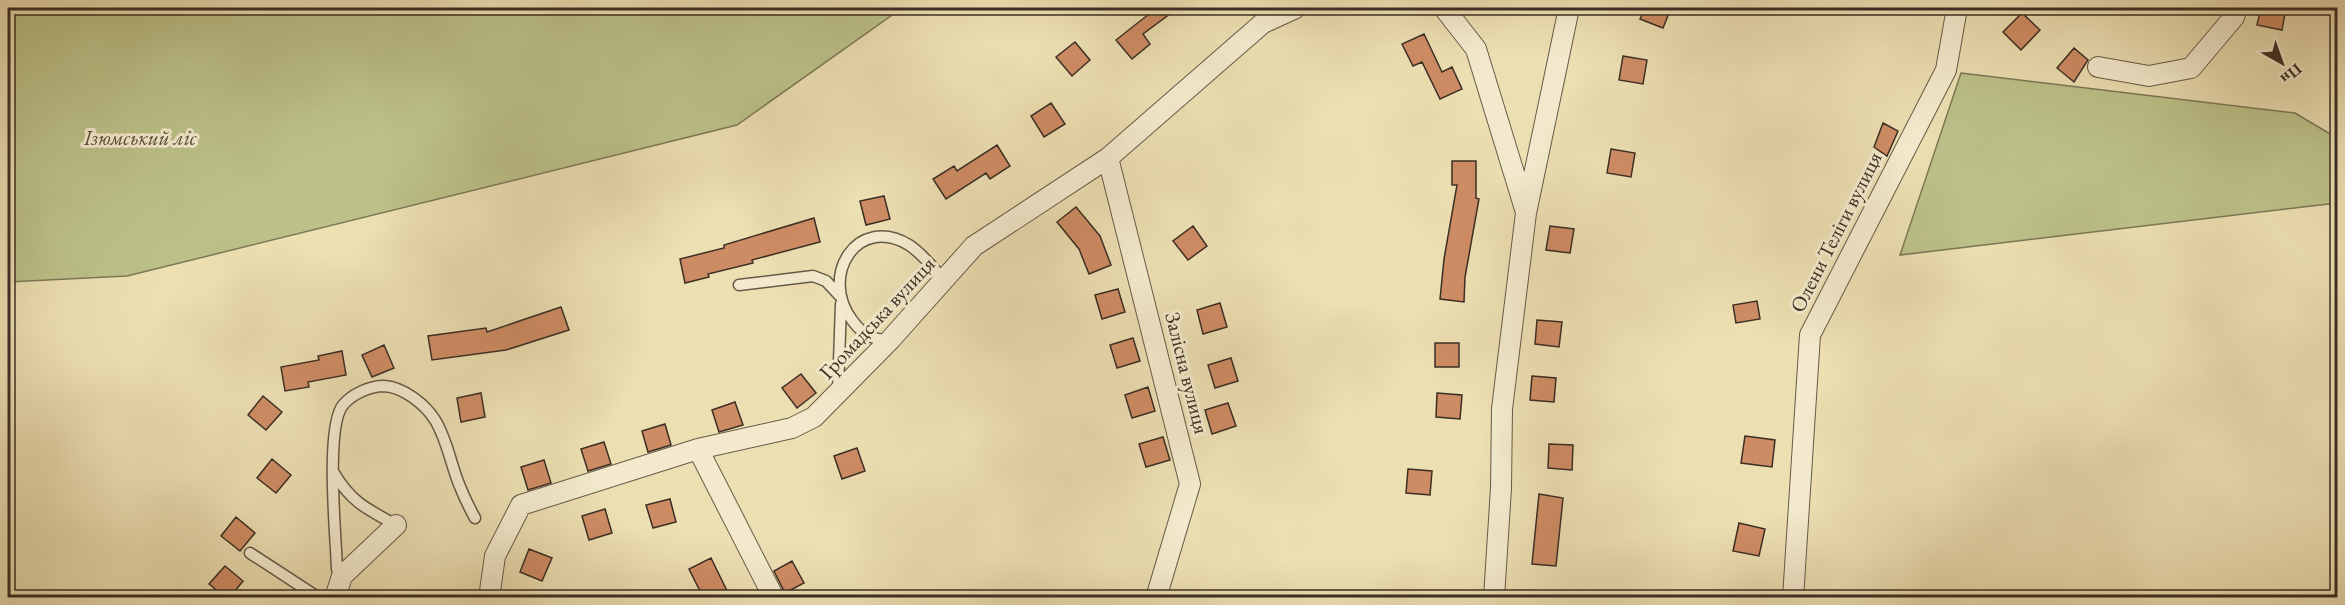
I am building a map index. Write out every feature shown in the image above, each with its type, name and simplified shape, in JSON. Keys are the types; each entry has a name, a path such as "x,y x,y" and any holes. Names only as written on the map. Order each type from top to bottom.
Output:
{"street":[{"name":"Громадська вулиця","path":"489,597 495,556 521,505 698,449 792,428 814,417 929,299 975,246 1108,158 1263,23 1296,8"},
{"path":"1444,8 1476,49 1526,213"},
{"path":"1494,597 1502,409 1526,213 1569,8"},
{"name":"Олени Теліги вулиця","path":"1793,597 1810,335 1946,70 1957,8"},
{"path":"2098,67 2149,76 2191,68 2234,17 2237,8"},
{"name":"Залісна вулиця","path":"1108,158 1190,484 1156,597"},
{"path":"698,449 774,597"},
{"path":"335,597 342,576 396,525"}],"lane":[{"path":"838,394 839,277 852,249 867,238 896,240 907,244 928,263 951,275"},
{"path":"928,263 951,275"},
{"path":"928,263 931,276 929,299"},
{"path":"739,285 813,276 826,281 865,335 880,340 890,340"},
{"path":"342,576 338,569 333,470 338,418 342,406 355,394 378,386 396,386 411,396 435,419 460,489 475,518"},
{"path":"333,470 346,493 361,507 396,525"},
{"path":"250,553 319,597"}],"green space":[{"name":"Ізюмський ліс","path":"8,8 902,8 737,125 127,276 8,282"},
{"path":"1961,73 2295,113 2337,138 2337,203 1900,255"}],"building":[{"path":"1144,8 1178,8 1143,34 1150,44 1132,59 1116,40 1149,14"},
{"path":"1645,8 1671,8 1663,28 1640,19"},
{"path":"2261,8 2286,8 2282,30 2257,25"},
{"path":"2022,13 2040,30 2021,50 2003,32"},
{"path":"1424,34 1442,72 1452,67 1462,89 1440,99 1422,62 1413,66 1402,44"},
{"path":"1075,42 1090,60 1072,76 1056,57"},
{"path":"2074,48 2088,60 2074,82 2057,68"},
{"path":"1623,56 1647,60 1643,84 1619,80"},
{"path":"1051,103 1065,124 1044,137 1031,116"},
{"path":"1883,123 1898,131 1887,156 1874,147"},
{"path":"997,145 1010,166 990,179 986,173 946,199 933,179 954,166 957,171"},
{"path":"1611,149 1635,153 1631,177 1607,173"},
{"path":"1452,161 1476,161 1476,198 1479,199 1465,277 1464,302 1440,299 1444,259 1457,185 1452,185"},
{"path":"884,196 890,219 866,225 860,201"},
{"path":"1076,207 1100,236 1111,265 1089,274 1079,249 1057,222"},
{"path":"814,218 820,242 752,260 753,263 708,274 709,277 685,283 680,259 724,248 724,245"},
{"path":"1193,226 1207,246 1188,260 1173,241"},
{"path":"1550,226 1574,229 1570,253 1546,250"},
{"path":"1118,289 1125,312 1102,319 1095,295"},
{"path":"1757,301 1760,319 1736,323 1733,305"},
{"path":"1220,303 1227,327 1203,334 1197,310"},
{"path":"561,307 569,330 506,350 432,360 428,336 486,328 487,332"},
{"path":"1537,320 1562,322 1559,347 1535,344"},
{"path":"1133,338 1140,361 1117,368 1110,345"},
{"path":"1435,343 1459,343 1459,367 1435,367"},
{"path":"384,345 394,368 372,377 362,355"},
{"path":"342,351 346,375 308,382 309,387 285,391 281,367 319,360 318,356"},
{"path":"1231,358 1238,381 1215,388 1208,365"},
{"path":"801,374 816,393 797,408 782,388"},
{"path":"1532,376 1556,378 1554,402 1530,400"},
{"path":"1148,387 1155,411 1132,418 1125,395"},
{"path":"481,393 485,417 461,422 457,398"},
{"path":"1437,393 1462,395 1460,419 1436,417"},
{"path":"263,396 282,412 266,430 248,415"},
{"path":"735,402 743,425 719,432 712,410"},
{"path":"1228,403 1236,426 1212,434 1205,410"},
{"path":"665,424 671,445 648,452 642,431"},
{"path":"1745,436 1775,440 1772,467 1741,463"},
{"path":"1163,437 1170,460 1146,467 1139,444"},
{"path":"604,442 611,464 588,471 581,449"},
{"path":"1549,444 1573,445 1572,470 1548,468"},
{"path":"857,448 865,471 842,479 834,456"},
{"path":"272,459 291,475 276,493 257,478"},
{"path":"544,460 551,483 528,490 521,467"},
{"path":"1408,469 1432,471 1430,495 1406,493"},
{"path":"1539,494 1563,498 1556,566 1532,564"},
{"path":"670,499 676,522 653,528 646,505"},
{"path":"605,509 612,533 589,540 582,516"},
{"path":"236,517 255,533 240,551 221,536"},
{"path":"1739,523 1765,529 1759,556 1733,551"},
{"path":"529,549 552,558 542,581 520,572"},
{"path":"711,558 730,597 703,597 689,569"},
{"path":"792,561 804,583 785,593 774,571"},
{"path":"225,566 243,581 230,597 225,597 209,584"}]}
